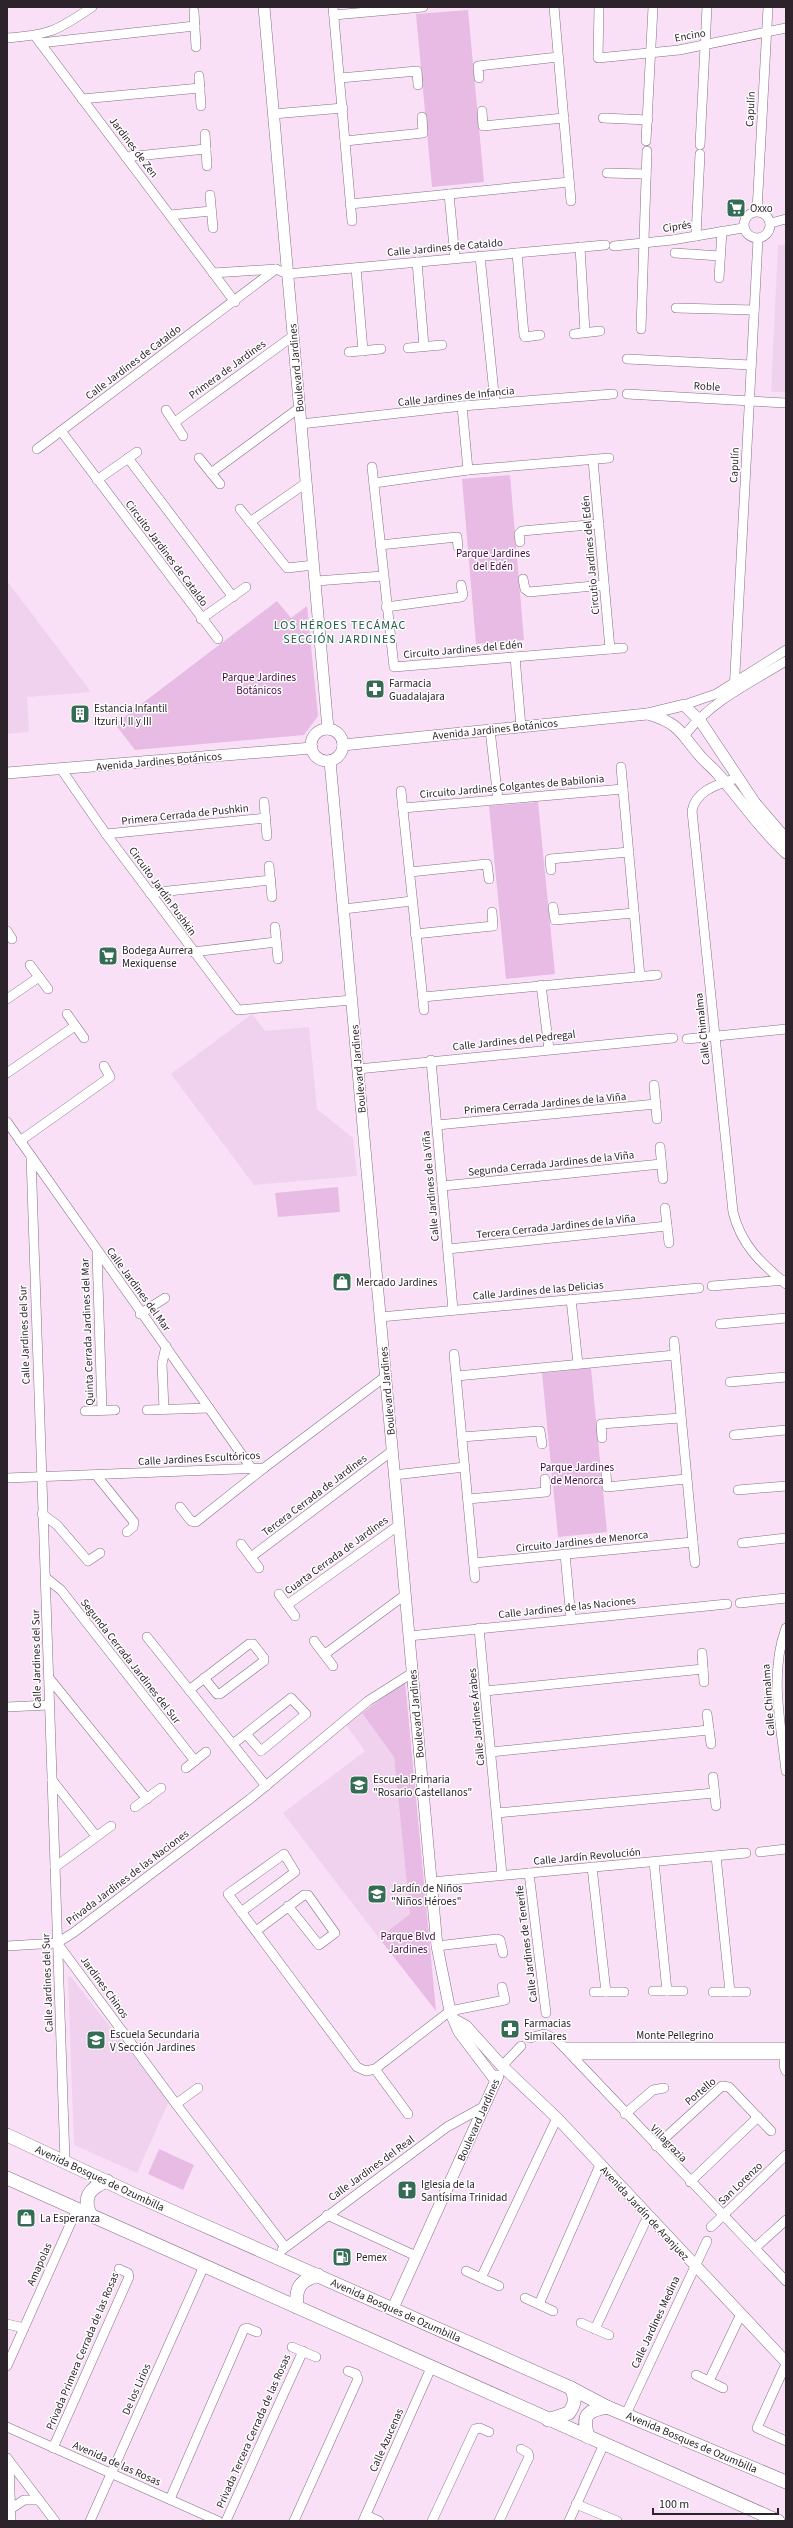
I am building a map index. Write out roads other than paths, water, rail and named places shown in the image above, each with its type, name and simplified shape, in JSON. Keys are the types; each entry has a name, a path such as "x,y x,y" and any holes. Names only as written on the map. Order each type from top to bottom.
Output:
{"main road":[{"name":"Avenida Bosques de Ozumbilla","path":"7,2135 107,2182 571,2388 607,2407 786,2482"},
{"path":"7,2178 431,2368 778,2521"},
{"path":"91,2216 87,2208 88,2193 95,2186 107,2182"},
{"path":"297,2307 296,2295 298,2286 303,2280 318,2275"},
{"path":"548,2420 569,2413 574,2405 574,2395 571,2388"},
{"path":"588,2437 585,2424 586,2416 592,2410 607,2407"},
{"path":"7,2463 9,2516"}],"street":[{"path":"38,40 59,30 92,7"},
{"name":"Boulevard Jardines","path":"264,7 328,729"},
{"path":"352,221 333,11 423,7"},
{"path":"554,7 571,201"},
{"name":"Encino","path":"599,7 598,58 706,45 786,28"},
{"path":"642,329 645,258 643,243 646,146 653,7"},
{"path":"700,145 707,7"},
{"name":"Capulín","path":"757,211 768,7"},
{"path":"194,11 196,47"},
{"path":"7,38 65,41 195,26"},
{"path":"59,30 65,41"},
{"name":"Jardines de Zen","path":"38,40 235,302"},
{"path":"479,78 478,66 558,58"},
{"path":"340,78 417,71 418,85"},
{"path":"199,76 201,106"},
{"path":"82,99 200,88"},
{"path":"273,114 342,108"},
{"path":"482,111 483,126 564,118"},
{"path":"345,141 423,133 422,116"},
{"path":"603,118 648,120"},
{"path":"204,134 207,166"},
{"path":"126,157 206,148"},
{"path":"696,236 700,154"},
{"path":"607,173 646,174"},
{"path":"350,204 570,182"},
{"path":"449,194 456,258"},
{"path":"210,195 213,228"},
{"path":"170,215 211,211"},
{"path":"757,211 766,215 771,223 768,234 758,239 748,236 743,228 746,216 757,211"},
{"path":"771,223 786,219"},
{"name":"Ciprés","path":"610,245 643,243 743,228"},
{"path":"719,278 722,231"},
{"name":"Capulín","path":"734,692 758,239"},
{"name":"Calle Jardines de Cataldo","path":"287,274 610,245"},
{"path":"580,247 585,332"},
{"path":"517,253 524,335 526,337 540,336"},
{"path":"675,253 720,256"},
{"path":"480,256 495,403"},
{"path":"417,262 424,346"},
{"path":"356,268 363,351"},
{"path":"213,273 276,269 287,274"},
{"name":"Calle Jardines de Cataldo","path":"37,449 235,302 276,269"},
{"path":"676,308 754,310"},
{"path":"574,334 600,331"},
{"name":"Primera de Jardines","path":"175,422 293,336"},
{"path":"408,348 442,345"},
{"path":"349,352 381,349"},
{"path":"627,359 751,365"},
{"name":"Calle Jardines de Infancia","path":"301,424 462,406 613,394"},
{"name":"Roble","path":"627,394 786,403"},
{"path":"462,406 468,470"},
{"path":"211,473 299,408"},
{"path":"166,410 183,436"},
{"name":"Circuito Jardines de Cataldo","path":"61,431 218,640"},
{"path":"97,480 137,452"},
{"path":"128,458 232,597"},
{"path":"199,458 220,484"},
{"path":"374,482 468,470 609,458"},
{"name":"Circutio Jardines del Edén","path":"593,460 610,649"},
{"name":"Circuito Jardines del Edén","path":"372,467 386,607 394,667 623,648"},
{"path":"250,522 306,483"},
{"path":"240,509 287,568 314,565"},
{"path":"520,542 519,534 522,531 599,524"},
{"path":"380,545 457,536 458,547"},
{"path":"316,581 383,576"},
{"path":"523,579 525,589 529,592 604,585"},
{"path":"386,607 461,597 463,595 461,585"},
{"path":"201,619 246,587"},
{"path":"786,650 708,698 684,705 698,719 764,815 786,839"},
{"path":"515,657 521,727"},
{"path":"685,735 698,719 734,692 786,661"},
{"name":"Avenida Jardines Botánicos","path":"343,745 647,714 684,705"},
{"name":"Avenida Jardines Botánicos","path":"647,714 673,724 685,735 700,756 712,767 756,821 786,853"},
{"path":"328,729 339,734 343,745 338,757 330,760 317,757 312,748 314,737 322,730 328,729"},
{"path":"490,730 498,799"},
{"name":"Avenida Jardines Botánicos","path":"7,773 312,748"},
{"name":"Boulevard Jardines","path":"330,760 437,1946 452,2015 459,2032 496,2081"},
{"path":"712,767 726,761"},
{"path":"621,767 640,977"},
{"name":"Circuito Jardín Pushkin","path":"61,769 106,834 193,952 238,1010 352,1000"},
{"name":"Calle Chimalma","path":"738,778 703,793 696,800 692,811 735,1221 750,1250 764,1266 784,1281"},
{"name":"Circuito Jardines Colgantes de Babilonia","path":"403,808 623,789"},
{"path":"401,791 424,1010"},
{"name":"Primera Cerrada de Pushkin","path":"264,802 267,836"},
{"name":"Primera Cerrada de Pushkin","path":"106,834 266,818"},
{"path":"551,870 550,859 629,852"},
{"path":"410,872 487,864 489,879"},
{"path":"270,866 272,897"},
{"path":"150,893 271,880"},
{"path":"344,909 412,901"},
{"path":"553,907 555,920 634,913"},
{"path":"416,934 493,926 492,912"},
{"path":"275,927 278,959"},
{"path":"193,952 276,942"},
{"path":"30,965 48,989"},
{"path":"423,997 657,975"},
{"path":"7,999 39,977"},
{"path":"541,985 549,1049"},
{"path":"67,1014 84,1038"},
{"path":"7,1073 76,1026"},
{"path":"687,1039 786,1029"},
{"name":"Calle Jardines del Pedregal","path":"358,1069 431,1060 673,1038"},
{"name":"Calle Jardines de la Viña","path":"431,1060 453,1310"},
{"path":"20,1141 110,1077 104,1066"},
{"path":"654,1085 657,1119"},
{"name":"Primera Cerrada Jardines de la Viña","path":"437,1125 656,1104"},
{"name":"Calle Jardines del Mar","path":"7,1122 140,1314 166,1346 252,1469"},
{"path":"660,1147 663,1179"},
{"name":"Calle Jardines del Sur","path":"30,1156 40,1476 46,1578 65,2162"},
{"name":"Segunda Cerrada Jardines de la Viña","path":"442,1186 661,1164"},
{"path":"665,1208 669,1243"},
{"name":"Tercera Cerrada Jardines de la Viña","path":"448,1249 667,1226"},
{"name":"Quinta Cerrada Jardines del Mar","path":"97,1252 102,1410"},
{"path":"712,1286 784,1281"},
{"name":"Calle Jardines de las Delicias","path":"380,1317 698,1288"},
{"path":"140,1314 165,1298"},
{"path":"571,1299 578,1364"},
{"path":"720,1324 786,1318"},
{"path":"674,1341 680,1418 695,1563"},
{"path":"164,1409 162,1364 166,1346"},
{"path":"454,1354 475,1578"},
{"path":"457,1376 675,1355"},
{"name":"Calle Jardines Escultóricos","path":"7,1478 264,1468 386,1376"},
{"path":"730,1382 786,1377"},
{"path":"147,1410 209,1408"},
{"name":"Quinta Cerrada Jardines del Mar","path":"85,1411 115,1410"},
{"path":"602,1438 601,1424 680,1418"},
{"path":"462,1437 540,1430 542,1444"},
{"path":"734,1435 786,1430"},
{"name":"Tercera Cerrada de Jardines","path":"251,1557 392,1451"},
{"path":"180,1507 191,1521 196,1522 264,1468"},
{"path":"394,1475 465,1468"},
{"path":"606,1473 607,1487 686,1479"},
{"path":"96,1475 134,1522 133,1527 127,1532"},
{"path":"468,1499 546,1492 545,1479"},
{"path":"738,1490 786,1486"},
{"path":"42,1514 57,1525 88,1562 100,1553"},
{"name":"Cuarta Cerrada de Jardines","path":"287,1605 399,1525"},
{"path":"742,1543 786,1538"},
{"name":"Circuito Jardines de Menorca","path":"474,1563 693,1542"},
{"path":"241,1544 259,1568"},
{"path":"565,1554 572,1619"},
{"name":"Segunda Cerrada Jardines del Sur","path":"46,1578 61,1590 195,1761"},
{"name":"Cuarta Cerrada de Jardines","path":"279,1594 295,1616"},
{"path":"325,1654 405,1595"},
{"path":"740,1603 786,1598"},
{"name":"Calle Jardines de las Naciones","path":"409,1636 727,1604"},
{"name":"Calle Jardines Árabes","path":"479,1628 502,1875"},
{"name":"Calle Chimalma","path":"786,1628 781,1659 786,1771"},
{"path":"147,1637 266,1786"},
{"path":"314,1641 333,1666"},
{"path":"189,1690 204,1678 249,1644 253,1644 264,1658 264,1661 220,1694 217,1694 204,1678"},
{"path":"702,1653 704,1682"},
{"path":"485,1691 703,1669"},
{"name":"Privada Jardines de las Naciones","path":"7,1946 57,1943 73,1933 250,1799 368,1701 412,1672"},
{"path":"49,1678 147,1799"},
{"path":"233,1744 291,1698 306,1714 261,1751 246,1734"},
{"path":"7,1707 49,1705"},
{"path":"707,1714 711,1744"},
{"path":"491,1752 709,1730"},
{"path":"186,1768 206,1752"},
{"path":"713,1777 716,1806"},
{"path":"52,1780 96,1836"},
{"path":"135,1807 161,1788"},
{"path":"497,1813 714,1793"},
{"path":"55,1867 111,1826"},
{"path":"760,1852 786,1849"},
{"name":"Calle Jardín Revolución","path":"431,1882 746,1853"},
{"path":"241,1912 295,1872 284,1854 228,1892 241,1912 357,2067 366,2072 375,2069 452,2015 503,2001 505,1998 502,1987"},
{"path":"716,1856 730,1992"},
{"path":"654,1862 667,1991"},
{"path":"592,1867 606,1992"},
{"name":"Calle Jardines de Tenerife","path":"529,1873 546,2013"},
{"path":"256,1931 288,1906 304,1895 308,1896 335,1933 319,1945 288,1906"},
{"path":"437,1946 497,1939 500,1940 502,1953"},
{"name":"Jardines Chinos","path":"57,1943 176,2104 285,2247"},
{"path":"653,1991 683,1991"},
{"path":"594,1992 624,1992"},
{"path":"713,1992 746,1992"},
{"name":"Avenida Jardín de Aranjuez","path":"452,2015 466,2026 502,2066 557,2118 786,2363"},
{"name":"Villagrazia","path":"530,2038 544,2034 556,2039 625,2114 786,2281"},
{"name":"Boulevard Jardines","path":"393,2308 502,2066 521,2046"},
{"name":"Monte Pellegrino","path":"564,2047 786,2050"},
{"path":"786,2050 784,2066 786,2071"},
{"name":"Monte Pellegrino","path":"572,2055 786,2050"},
{"path":"375,2069 408,2114"},
{"name":"Portello","path":"656,2146 722,2086 730,2087 771,2131"},
{"path":"176,2104 198,2088"},
{"path":"625,2114 653,2090 664,2088"},
{"name":"Calle Jardines del Real","path":"274,2256 447,2127 485,2106"},
{"path":"481,2278 557,2118"},
{"path":"690,2182 758,2118"},
{"name":"San Lorenzo","path":"711,2227 786,2156"},
{"path":"539,2304 600,2165"},
{"name":"Amapolas","path":"7,2366 77,2209"},
{"path":"327,2215 416,2256"},
{"path":"595,2329 648,2216"},
{"path":"755,2248 786,2220"},
{"name":"Calle Jardines Medina","path":"626,2414 694,2265 707,2241"},
{"name":"De los Lirios","path":"90,2521 204,2266"},
{"name":"Privada Primera Cerrada de las Rosas","path":"53,2448 129,2278 128,2274 119,2269"},
{"path":"466,2271 499,2286"},
{"path":"525,2298 553,2311"},
{"path":"709,2381 741,2314"},
{"path":"581,2323 609,2335"},
{"path":"7,2324 24,2328"},
{"path":"170,2499 244,2329 247,2328 258,2332"},
{"name":"Privada Tercera Cerrada de las Rosas","path":"292,2347 316,2357"},
{"name":"Privada Tercera Cerrada de las Rosas","path":"226,2521 303,2352"},
{"path":"786,2363 757,2428 786,2442"},
{"name":"Calle Azucenas","path":"365,2518 431,2368"},
{"path":"294,2521 358,2379 356,2374 348,2371"},
{"path":"696,2375 724,2388"},
{"name":"Avenida de las Rosas","path":"7,2427 218,2521"},
{"path":"432,2521 475,2429 477,2427 489,2432"},
{"path":"569,2521 604,2444"},
{"path":"499,2521 529,2457 528,2453 521,2449"},
{"path":"7,2458 55,2521"},
{"path":"9,2516 24,2500 39,2500"},
{"path":"576,2504 618,2521"},
{"path":"365,2518 379,2521"}],"place":[{"name":"Oxxo","path":"736,208"},
{"name":"Farmacia Guadalajara","path":"375,689"},
{"name":"Estancia Infantil Itzuri I, II y III","path":"80,714"},
{"name":"Bodega Aurrera Mexiquense","path":"108,956"},
{"name":"Mercado Jardines","path":"342,1282"},
{"name":"Escuela Primaria \"Rosario Castellanos\"","path":"359,1785"},
{"name":"Jardín de Niños \"Niños Héroes\"","path":"377,1894"},
{"name":"Farmacias Similares","path":"510,2029"},
{"name":"Escuela Secundaria V Sección Jardines","path":"96,2040"},
{"name":"Iglesia de la Santísima Trinidad","path":"407,2190"},
{"name":"La Esperanza","path":"26,2218"},
{"name":"Pemex","path":"342,2257"}],"district":[{"name":"LOS HÉROES TECÁMAC SECCIÓN JARDINES","path":"340,632"}],"park label":[{"name":"Parque Jardines del Edén","path":"493,559"},
{"name":"Parque Jardines Botánicos","path":"259,683"},
{"name":"Parque Jardines de Menorca","path":"577,1473"},
{"name":"Parque Blvd Jardines","path":"408,1942"}]}
